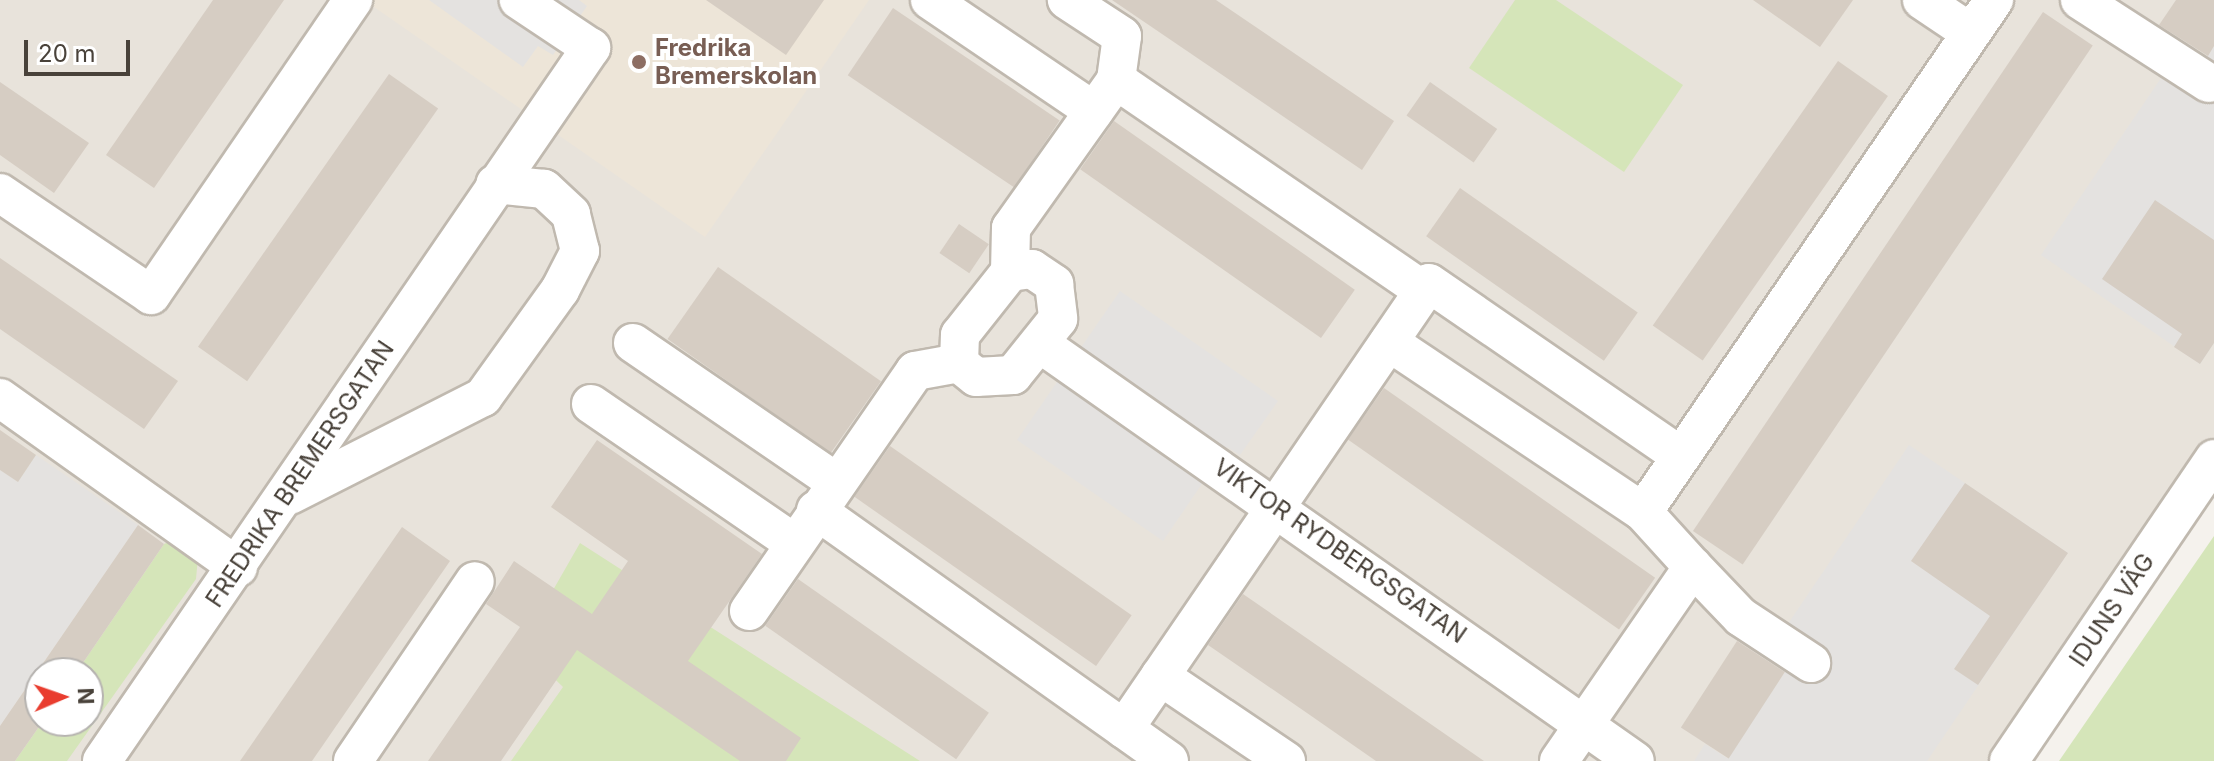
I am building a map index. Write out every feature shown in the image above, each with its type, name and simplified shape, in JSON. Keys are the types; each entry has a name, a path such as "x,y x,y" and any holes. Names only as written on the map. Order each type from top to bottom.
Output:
{"street":[{"path":"0,193 151,295 353,0"},
{"name":"FREDRIKA BREMERSGATAN","path":"102,761 288,496 495,184 591,48 519,0"},
{"path":"930,0 1094,111"},
{"path":"959,363 960,335 1010,272 1011,228 1116,80 1122,36 1067,0"},
{"path":"1922,0 1971,33"},
{"path":"1643,512 1994,0"},
{"path":"2080,0 2209,83"},
{"path":"1116,80 1424,291"},
{"path":"288,496 483,397 560,290 580,251 571,214 544,189 495,184"},
{"path":"749,611 915,371 959,363 976,377 1002,379 1042,345 1058,319 1054,284 1032,269 1010,272"},
{"path":"1124,729 1429,283 1681,456"},
{"path":"1389,342 1643,512 1741,617 1811,663"},
{"path":"633,343 1124,729 1169,761"},
{"name":"VIKTOR RYDBERGSGATAN","path":"1042,345 1585,721 1635,761"},
{"path":"0,398 238,567"},
{"path":"591,404 794,543"},
{"name":"IDUNS VÄG","path":"2009,761 2214,459"},
{"path":"1559,761 1693,567"},
{"path":"353,761 475,581"},
{"path":"1160,676 1286,761"}],"shaded area":[{"path":"0,0 2214,0 2214,459 2009,761 0,761"},
{"name":"Fredrika Bremerskolan","path":"364,0 869,0 705,237"},
{"path":"429,0 579,0 587,6 553,55 538,46 523,67"},
{"path":"2214,46 2214,343 2200,364 2041,255 2178,53 2199,67"},
{"path":"1120,291 1278,401 1240,455 1227,447 1163,541 1017,440"},
{"path":"1909,445 2068,553 1927,761 1694,761 1705,744 1727,758 1793,660 1773,646"},
{"path":"36,455 138,525 47,657 24,657 24,691 0,726 0,470 18,482"}],"green space":[{"path":"1515,0 1556,0 1683,85 1624,172 1469,68"},
{"path":"2214,536 2214,761 2059,761"},
{"path":"174,540 198,557 196,579 104,709 104,657 87,657 164,544"},
{"path":"580,543 920,761 511,761 563,687 521,646"},
{"path":"32,737 84,737 67,761 15,761"}],"building":[{"path":"213,0 284,0 154,188 106,155"},
{"path":"706,0 824,0 786,55"},
{"path":"1112,0 1216,0 1394,121 1362,170"},
{"path":"1753,0 1853,0 1820,47"},
{"path":"2176,0 2214,0 2214,46 2208,56 2159,25"},
{"path":"893,8 1060,120 1014,188 848,75"},
{"path":"2043,12 2093,46 1743,565 1693,531"},
{"path":"1838,61 1888,96 1703,361 1653,326"},
{"path":"389,74 438,108 247,381 198,347"},
{"path":"0,82 89,143 54,193 0,155"},
{"path":"1430,82 1497,129 1474,163 1406,116"},
{"path":"1114,121 1355,290 1321,338 1080,169"},
{"path":"1460,188 1638,312 1604,361 1426,236"},
{"path":"2155,200 2214,240 2214,343 2200,364 2174,347 2182,334 2102,279"},
{"path":"959,224 989,244 969,273 939,253"},
{"path":"0,258 178,381 144,429 0,329"},
{"path":"718,267 881,381 831,453 668,339"},
{"path":"1384,388 1655,578 1619,629 1348,440"},
{"path":"0,430 36,455 18,482 0,470"},
{"path":"597,440 762,554 688,661 801,738 786,761 740,761 577,650 501,761 428,761 520,627 486,604 514,561 592,614 628,561 551,507"},
{"path":"890,446 1132,615 1096,666 854,497"},
{"path":"1965,483 2068,553 1978,685 1954,669 1990,616 1911,561"},
{"path":"138,525 164,544 87,657 47,657"},
{"path":"402,527 450,561 312,761 240,761"},
{"path":"798,579 989,713 956,759 765,626"},
{"path":"1243,594 1484,761 1376,761 1208,645"},
{"path":"1737,641 1785,672 1729,758 1681,727"},
{"path":"24,691 24,737 32,737 15,761 0,761 0,726"}],"place":[{"name":"Fredrika Bremerskolan","path":"639,62"}]}
